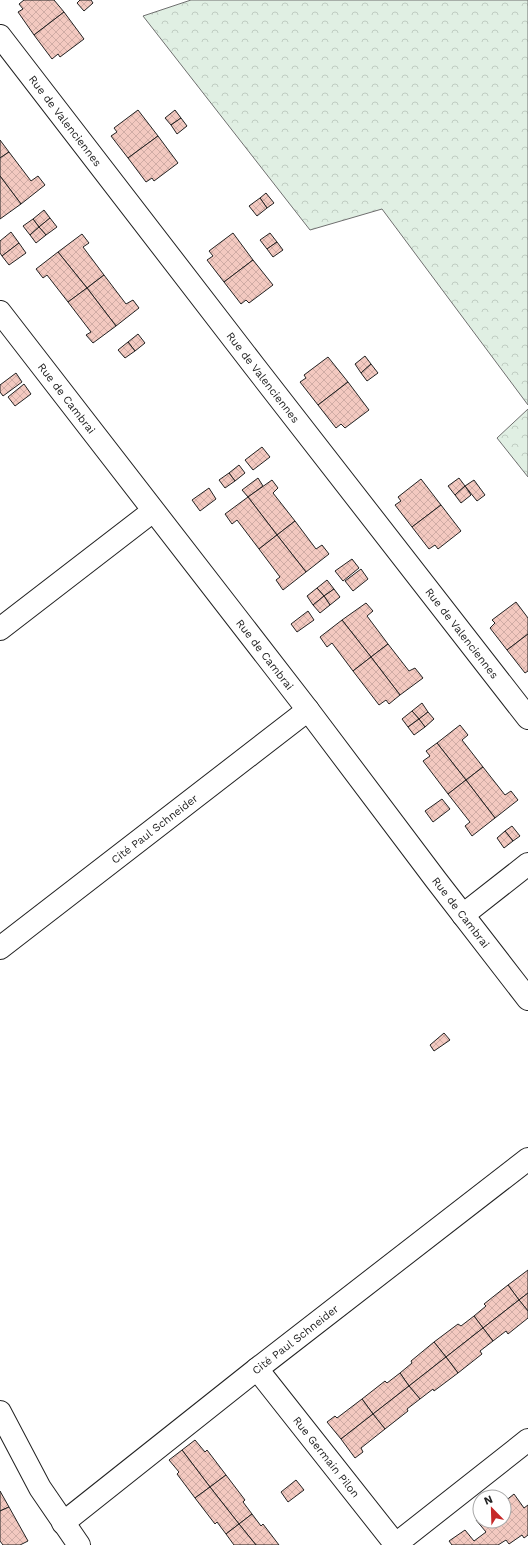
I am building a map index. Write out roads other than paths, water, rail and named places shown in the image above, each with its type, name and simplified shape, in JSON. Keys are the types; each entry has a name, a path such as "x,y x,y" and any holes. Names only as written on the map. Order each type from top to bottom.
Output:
{"street":[{"name":"Rue de Valenciennes","path":"0,36 528,718"},
{"name":"Rue de Cambrai","path":"0,312 308,710 528,999"},
{"path":"0,628 153,510"},
{"name":"Cité Paul Schneider","path":"0,948 308,710"},
{"path":"463,915 528,864"},
{"name":"Cité Paul Schneider","path":"63,1523 528,1159"},
{"name":"Rue Germain Pilon","path":"257,1370 396,1544"},
{"path":"0,1412 30,1470 63,1523 79,1545"},
{"path":"396,1544 528,1440"}]}
